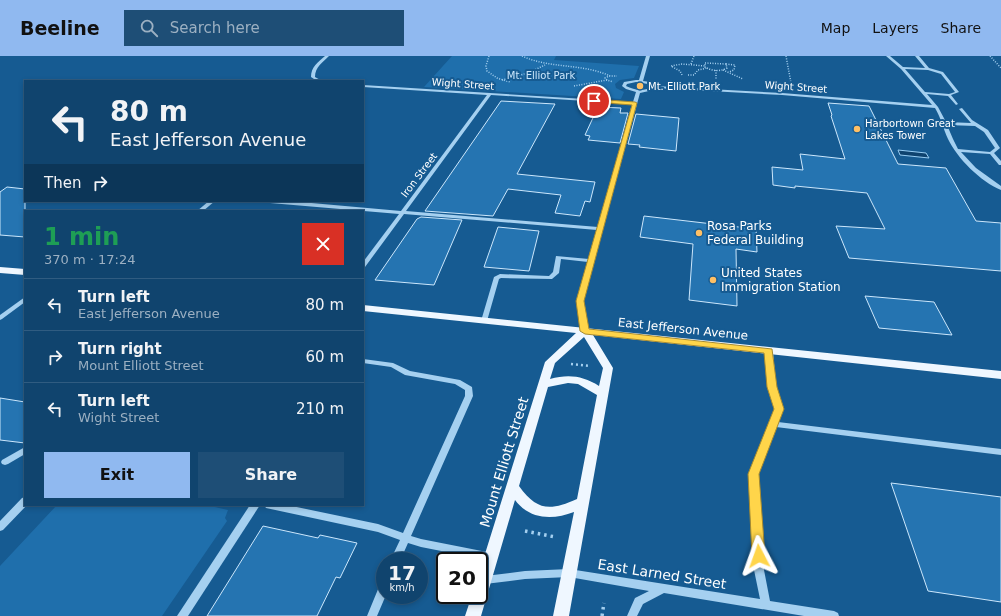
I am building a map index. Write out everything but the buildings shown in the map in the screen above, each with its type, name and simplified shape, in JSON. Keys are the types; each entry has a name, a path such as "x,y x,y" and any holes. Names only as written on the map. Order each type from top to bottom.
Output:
{"main road":[{"path":"0,270 24,272"},
{"name":"East Jefferson Avenue","path":"364,308 1001,375"},
{"name":"Mount Elliott Street","path":"488,570 550,362 585,331"},
{"path":"561,616 608,368 585,331"},
{"path":"543,385 560,380 575,379 590,384 603,394"},
{"path":"512,487 526,505 542,512 561,512 582,503"},
{"name":"Mount Elliott Street","path":"473,616 477,604"}],"street":[{"path":"318,80 313,78 313,72 327,56"},
{"path":"641,81 648,56"},
{"path":"888,56 902,68 936,107 956,150 971,165 1001,188"},
{"path":"917,56 928,69"},
{"path":"902,68 928,69 942,73 957,92 949,95 925,93"},
{"path":"641,81 652,84 654,87 649,90 638,91 626,88 624,85 641,81"},
{"name":"Wight Street","path":"364,86 635,103"},
{"name":"Wight Street","path":"654,87 764,93 936,107"},
{"path":"762,88 764,93"},
{"path":"585,331 580,301 638,91"},
{"name":"Iron Street","path":"364,265 490,94"},
{"path":"949,95 956,104"},
{"path":"956,150 991,153 998,148 986,131 970,121 961,109"},
{"path":"943,123 977,125"},
{"path":"991,153 1001,164"},
{"path":"201,210 211,202"},
{"path":"282,202 600,229"},
{"path":"484,321 496,278 500,276 550,278 556,273 558,257 591,261"},
{"path":"0,318 24,300"},
{"path":"766,605 760,570 753,474 779,409 772,387 769,351"},
{"path":"364,361 393,365 408,373 457,382 469,389 469,396 400,552"},
{"path":"772,424 1001,452"},
{"path":"5,462 24,451"},
{"path":"0,527 24,502"},
{"path":"182,616 254,506"},
{"path":"274,506 378,528 421,543 492,557"},
{"name":"East Larned Street","path":"488,580 525,575 569,573 834,616"},
{"path":"632,616 639,601 664,588"},
{"path":"372,616 377,604"}],"path":[{"path":"489,56 486,66 487,71 503,80 515,84"},
{"path":"522,56 545,65 591,69 610,76"},
{"path":"691,64 694,56"},
{"path":"990,56 1001,68"},
{"path":"705,66 705,63 735,65 734,70 729,72"},
{"path":"682,75 682,72 671,66 691,64 705,66 707,68"},
{"path":"723,70 726,69 726,64"},
{"path":"498,82 528,73 545,65"},
{"path":"679,75 694,75 698,70 707,68 723,70 745,79"},
{"path":"573,86 607,80"},
{"path":"569,364 592,366"},
{"path":"525,531 555,537"},
{"path":"602,616 604,602"}],"green space":[{"name":"Mt. Elliot Park","path":"452,56 556,56 554,60 639,66 634,78 620,80 615,84 616,88 624,92 621,99 424,87"},
{"path":"56,506 210,506 228,510 225,518 227,521 162,616 0,616 0,566"}],"shaded area":[{"path":"898,150 926,153 929,158 900,155"}],"place":[{"name":"Mt. Elliott Park","path":"640,86"},
{"name":"Harbortown Great Lakes Tower","path":"857,129"},
{"name":"Rosa Parks Federal Building","path":"699,233"},
{"name":"United States Immigration Station","path":"713,280"}],"route":[{"path":"594,101 635,103 580,301 585,331 769,351 772,387 779,409 753,474 759,556"}]}
